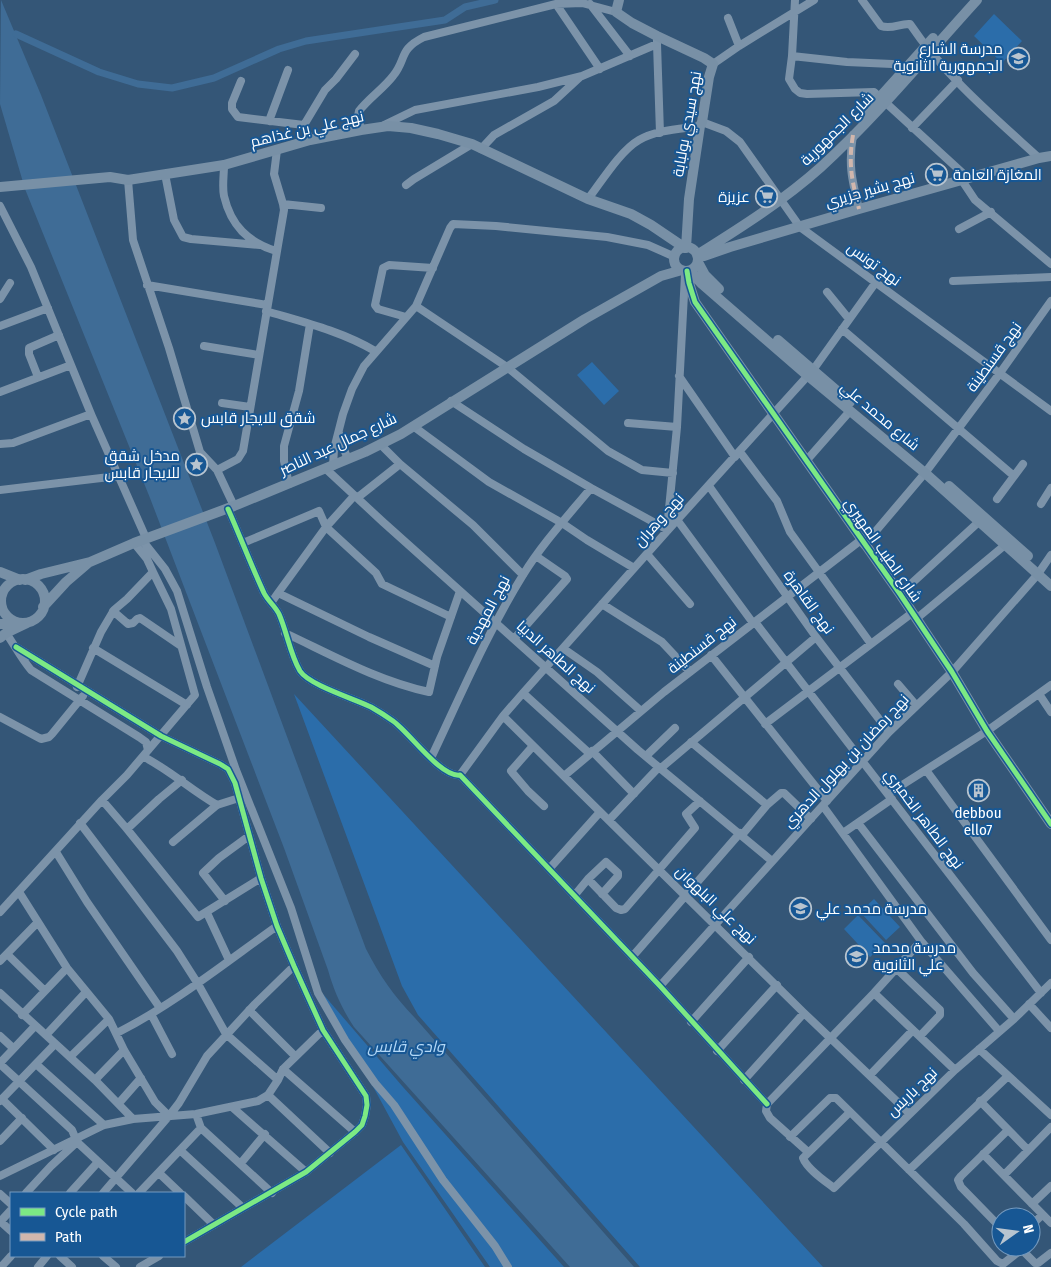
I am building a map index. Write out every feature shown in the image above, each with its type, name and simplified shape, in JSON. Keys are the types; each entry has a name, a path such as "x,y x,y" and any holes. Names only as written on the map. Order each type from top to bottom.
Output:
{"main road":[{"path":"619,0 616,12 657,40 704,58 713,64"},
{"name":"شارع الجمهورية","path":"693,254 779,198 821,167 853,135 968,0"},
{"name":"شارع الجمهورية","path":"779,198 882,100 903,71 977,0"},
{"name":"نهج سيدي بولبابة","path":"693,254 689,199 709,77 713,64"},
{"name":"نهج علي بن غذاهم","path":"0,187 110,177 128,180 224,165 310,140 361,130 411,128 445,136 476,147 588,198 631,214 693,254"},
{"name":"نهج بشير جزيري","path":"693,254 730,247 858,208 1051,156"},
{"name":"نهج علي بن غذاهم","path":"658,231 675,257"},
{"path":"681,249 693,254 693,269 686,271 677,266 675,257 681,249"},
{"name":"شارع محمد علي","path":"693,254 704,274 713,284 850,411 926,470"},
{"name":"شارع جمال عبد الناصر","path":"661,276 675,257"},
{"name":"شارع محمد علي","path":"686,271 926,470 1040,571 1051,586"},
{"name":"شارع جمال عبد الناصر","path":"90,562 144,539 228,509 380,444 413,426 585,319 661,276 686,271"},
{"name":"شارع الطيب المهيري","path":"686,271 695,302 900,594 952,672 987,731 1051,824"},
{"name":"شارع محمد علي","path":"982,519 1005,545 1040,571 1051,576"},
{"path":"27,622 17,622 7,616 1,601 8,586 41,574 90,562"},
{"path":"3,636 38,616 43,607 66,582 90,562"},
{"path":"0,572 22,580 31,581 41,589 44,601 43,607"},
{"path":"0,624 27,622"}],"street":[{"path":"795,0 789,78 795,89 800,93 871,92 877,94 965,179 976,200 1051,264"},
{"name":"نهج سيدي بولبابة","path":"713,64 738,46 814,0"},
{"path":"862,0 881,26 890,28 909,23 928,49 1039,158"},
{"path":"361,130 358,116 359,111 393,76 407,48 424,37 556,4 572,2 590,4 616,12"},
{"path":"556,4 600,69"},
{"path":"590,4 630,56"},
{"path":"728,18 738,46"},
{"path":"377,128 415,110 522,90 582,76 630,56 657,40 660,133"},
{"path":"304,125 325,90 355,54"},
{"path":"792,56 847,62 892,64 898,65 903,71"},
{"path":"269,121 288,70"},
{"path":"406,185 476,147 560,96 582,76"},
{"path":"912,128 958,80"},
{"path":"241,81 232,103 234,114 238,117 304,125"},
{"path":"588,198 618,160 635,143 645,137 701,124"},
{"name":"نهج تونس","path":"701,124 726,131 740,142 800,227 1051,411"},
{"path":"304,125 310,140"},
{"path":"853,135 850,150 850,172 858,208"},
{"path":"217,470 234,462 240,456 250,407 282,218 283,204 274,174 277,150"},
{"path":"224,165 224,195 230,212 240,230 260,245"},
{"path":"165,174 174,220 183,237 260,245 276,250"},
{"path":"128,180 133,240 169,348 200,452 217,470 228,509 265,595 278,611 298,666 304,676 389,718 449,773 460,775 660,986 767,1104 767,1114 808,1152 850,1112"},
{"path":"283,204 321,208"},
{"path":"0,206 23,249 144,539 165,569 177,591 233,762 290,908 324,1006 344,1040 375,1084 394,1105 443,1180 495,1246 508,1267"},
{"path":"959,229 991,212"},
{"path":"330,467 338,431 352,389 364,366 375,351 416,306 450,228 456,223 607,237 648,245 675,257"},
{"path":"406,317 378,309 375,305 383,268 389,265 432,268"},
{"path":"673,525 668,519 674,473 686,271"},
{"path":"953,281 1051,277"},
{"name":"نهج وهران","path":"460,775 503,716 523,693 811,373 876,282"},
{"path":"0,299 10,283"},
{"path":"147,285 266,308 358,341 375,351"},
{"path":"827,292 849,319"},
{"name":"نهج قسنطينة","path":"564,776 590,752 711,655 818,572 863,543 926,470 958,429 1051,301"},
{"path":"416,306 506,367 608,450 642,470 674,473"},
{"path":"0,326 48,308"},
{"path":"289,484 284,461 284,446 299,391 310,324"},
{"path":"842,329 1014,476"},
{"path":"38,377 28,348 59,335"},
{"path":"204,346 259,355"},
{"path":"0,392 71,365"},
{"path":"679,376 737,454 777,501 790,532 871,644"},
{"path":"451,401 524,449 591,488 673,525"},
{"path":"222,403 250,407"},
{"path":"806,461 850,411"},
{"path":"0,444 13,443 91,414"},
{"path":"628,423 677,427"},
{"path":"413,426 489,482 562,523 586,540 634,568"},
{"path":"338,431 348,459"},
{"path":"380,444 400,464 473,525 523,575"},
{"path":"271,603 326,527 355,497 400,464"},
{"path":"997,498 1023,464"},
{"name":"نهج الطاهر الدبيا","path":"330,467 355,497 514,640 646,756 772,861"},
{"path":"0,490 118,476"},
{"name":"نهج القاهرة","path":"709,486 839,668 889,732"},
{"name":"نهج المهدية","path":"431,758 496,623 523,575 591,488"},
{"path":"1041,504 1051,488"},
{"path":"243,543 319,510 326,527 376,573 382,584 450,617"},
{"path":"900,594 982,519"},
{"name":"نهج الطاهر الخميري","path":"673,525 754,622 1041,993"},
{"path":"0,912 56,852 80,823 127,776 196,693 168,600 147,559 144,539"},
{"path":"765,724 871,644 914,616 1005,545"},
{"path":"647,554 690,604"},
{"name":"نهج رمضان بن بهلول الدهري","path":"660,986 889,732 952,672 1040,571 1051,555"},
{"path":"514,640 567,579 536,556"},
{"path":"77,687 93,648 113,611 153,572"},
{"path":"285,633 352,666 428,692 450,617 460,591"},
{"path":"278,593 369,637 435,666"},
{"path":"602,604 662,642 690,672"},
{"path":"113,611 128,624 132,624 140,618 182,646"},
{"path":"3,636 16,647 77,687 161,736 225,767 235,783 261,878 277,926 294,966 322,1030 366,1096 368,1105 362,1125 306,1172 185,1241"},
{"path":"609,820 660,767 816,636"},
{"path":"16,647 18,654 31,670 139,736 146,742 146,753"},
{"path":"93,648 187,705"},
{"path":"564,649 597,672 641,711"},
{"path":"711,655 825,804 843,833 921,940 999,1031"},
{"path":"898,684 916,705"},
{"path":"843,833 926,770 987,731 1051,686"},
{"path":"0,718 41,739 45,738 52,734 81,701 86,691"},
{"path":"523,693 634,794"},
{"path":"1039,694 1051,712"},
{"name":"نهج علي البلهوان","path":"503,716 777,984 804,1013 910,1113"},
{"path":"646,756 675,728"},
{"path":"691,742 767,805"},
{"path":"533,746 511,771 518,781 544,806"},
{"path":"146,753 203,797 217,805"},
{"path":"926,770 1051,940"},
{"path":"127,829 159,798 182,780"},
{"path":"632,957 779,793 783,793 811,819"},
{"path":"173,842 217,805 239,798"},
{"path":"102,800 198,917 261,878"},
{"path":"588,880 616,908 623,910 695,828 686,814 700,800"},
{"path":"549,869 600,812"},
{"path":"80,823 177,951 226,1034 278,1080"},
{"path":"858,823 973,973 1014,1019"},
{"path":"225,901 203,873 219,858 249,836"},
{"path":"56,852 87,902 160,1008"},
{"path":"574,896 606,862 618,873 618,876 602,894"},
{"path":"19,892 67,968 109,1019 124,1050 155,1102 169,1116"},
{"path":"207,913 229,960"},
{"path":"0,961 38,922"},
{"path":"116,1033 151,1014 198,984 277,926"},
{"path":"767,1104 874,993 921,940"},
{"path":"7,954 44,991"},
{"path":"691,1022 749,957"},
{"path":"104,1192 169,1116 203,1060 249,1010 294,966"},
{"path":"22,1015 67,968"},
{"path":"896,968 940,1010 940,1015 920,1036"},
{"path":"717,1051 777,984"},
{"name":"نهج باريس","path":"808,1152 803,1158 804,1161 835,1188 955,1070 1051,984"},
{"path":"46,1035 86,992"},
{"path":"0,993 95,1080 133,1119"},
{"path":"874,993 955,1070"},
{"path":"1029,1004 1051,1028"},
{"path":"249,1010 296,1056"},
{"path":"744,1080 804,1013"},
{"path":"151,1014 172,1054"},
{"path":"70,1057 109,1019"},
{"path":"35,1026 0,1063 72,1130 76,1140 131,1192"},
{"path":"1,1174 76,1140 104,1125 133,1119 196,1114 258,1101 268,1095 283,1069 322,1030"},
{"path":"870,1075 913,1030"},
{"path":"0,1036 13,1048"},
{"path":"54,1150 1,1100 55,1044"},
{"path":"979,1049 1051,1115"},
{"path":"95,1080 124,1050"},
{"path":"36,1064 104,1125"},
{"path":"283,1069 355,1132"},
{"path":"909,1170 1008,1076"},
{"path":"119,1104 141,1078"},
{"path":"268,1095 330,1152"},
{"path":"790,1136 830,1098 836,1098 991,1253"},
{"path":"980,1101 1028,1150"},
{"path":"232,1107 306,1172"},
{"path":"196,1114 201,1128 272,1193"},
{"path":"0,1140 22,1118"},
{"path":"1004,1175 1051,1127"},
{"path":"140,1192 201,1128"},
{"path":"991,1218 958,1182 961,1176 1008,1130"},
{"path":"241,1163 264,1134"},
{"path":"27,1192 76,1140"},
{"path":"181,1151 243,1208"},
{"path":"983,1154 1051,1223"},
{"path":"71,1192 98,1162"},
{"path":"159,1173 179,1192"},
{"path":"1032,1204 1051,1186"},
{"path":"0,1194 10,1203"},
{"path":"185,1197 214,1225"},
{"path":"10,1211 0,1222 10,1230"},
{"path":"1029,1257 1035,1263 1038,1263 1051,1253"},
{"path":"1,1267 10,1257"},
{"path":"38,1267 46,1257"},
{"path":"61,1257 72,1267"},
{"path":"104,1257 116,1267"},
{"path":"140,1267 153,1257"},
{"path":"995,1257 1002,1264 1010,1257"}],"shaded area":[{"path":"994,14 1022,41 1002,63 974,36"},
{"path":"592,362 619,391 604,405 577,375"},
{"path":"294,694 823,1267 640,1267 418,1015 402,986"},
{"path":"874,899 900,927 886,940 860,912"},
{"path":"858,915 885,943 870,957 844,929"},
{"path":"323,994 403,1087 564,1267 490,1267 403,1142"},
{"path":"401,1145 485,1267 241,1267"}],"water":[{"name":"وادي قابس","path":"1,0 41,95 215,543 366,949 382,977 400,1001 634,1267 570,1267 354,1027 342,1007 284,848 150,498 25,189 0,104"}],"waterway":[{"path":"16,34 99,72 138,84 172,88 214,78 279,49 306,41 445,20 465,7 495,0"}],"marked path":[{"path":"853,135 851,172 859,209"}],"cycle path":[{"path":"687,271 695,302 900,594 952,672 987,731 1051,824"},
{"path":"228,509 264,593 279,614 300,671 322,686 385,715 400,727 435,762 452,774 460,775 660,986 767,1104"},
{"path":"16,647 161,736 228,769 235,783 261,878 277,926 323,1030 366,1096 367,1105 362,1125 306,1172 185,1241"}],"place":[{"name":"مدرسة الشارع الجمهورية الثانوية","path":"1019,58"},
{"name":"المغازة العامة","path":"937,175"},
{"name":"عزيزة","path":"766,197"},
{"name":"شقق للايجار قابس","path":"185,418"},
{"name":"مدخل شقق للايجار قابس","path":"196,465"},
{"name":"debbou ello7","path":"978,790"},
{"name":"مدرسة محمد علي","path":"800,909"},
{"name":"مدرسة محمد علي الثانوية","path":"857,957"}]}
